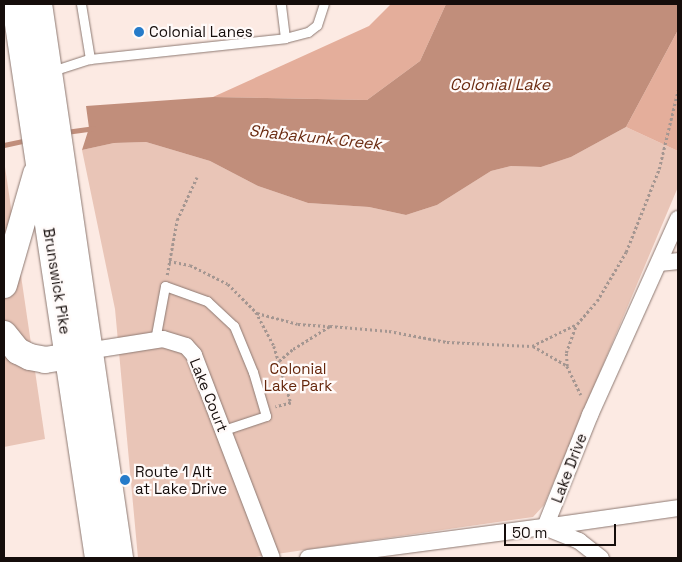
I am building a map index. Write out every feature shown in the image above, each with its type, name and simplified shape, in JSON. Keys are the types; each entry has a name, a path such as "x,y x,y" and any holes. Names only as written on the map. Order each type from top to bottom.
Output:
{"main road":[{"name":"Brunswick Pike","path":"15,4 44,91"},
{"name":"Brunswick Pike","path":"39,4 44,91 45,156 79,353 120,558"},
{"path":"4,285 45,156"},
{"path":"4,334 18,351 30,357 45,360 79,353"},
{"name":"Brunswick Pike","path":"79,353 98,558"}],"street":[{"name":"Lake Drive","path":"545,527 590,415 660,263 678,219"},
{"path":"660,263 678,261"},
{"name":"Lake Court","path":"79,353 155,340 175,341 194,355 272,558"},
{"path":"308,558 678,508"},
{"path":"545,527 579,541 601,558"}],"lane":[{"path":"81,4 90,59"},
{"path":"281,4 285,38"},
{"path":"44,91 90,59 285,38 308,32 317,25 324,4"},
{"path":"155,340 165,286 190,292 222,312 242,342 266,416 224,430"}],"path":[{"path":"590,415 567,366 566,353 577,324 597,301 626,252 659,169 678,90"},
{"path":"165,286 177,220 197,177"},
{"path":"256,312 298,324 389,331 447,342 532,346 567,366"},
{"path":"532,346 577,324"},
{"path":"280,361 293,349 330,326"}],"green space":[{"name":"Colonial Lake Park","path":"626,127 678,151 678,187 544,505 533,517 249,558 138,558 115,309 82,150 114,143 146,142 210,161 258,186 308,203 369,207 406,215 437,205 491,171 511,166 541,167 571,157"},
{"path":"4,160 45,439 4,447"}],"shaded area":[{"path":"391,4 446,4 420,61 367,100 213,97 369,26"},
{"path":"678,30 678,151 626,127"}],"water":[{"name":"Colonial Lake","path":"446,4 678,4 678,30 626,127 571,157 541,167 511,166 491,171 437,205 406,215 369,207 308,203 258,186 210,161 146,142 114,143 82,150 89,128 86,106 213,97 367,100 420,61"}],"waterway":[{"name":"Shabakunk Creek","path":"66,132 93,128"},
{"name":"Shabakunk Creek","path":"4,145 27,140"}],"place":[{"name":"Colonial Lanes","path":"139,32"},
{"name":"Route 1 Alt at Lake Drive","path":"125,480"}]}
